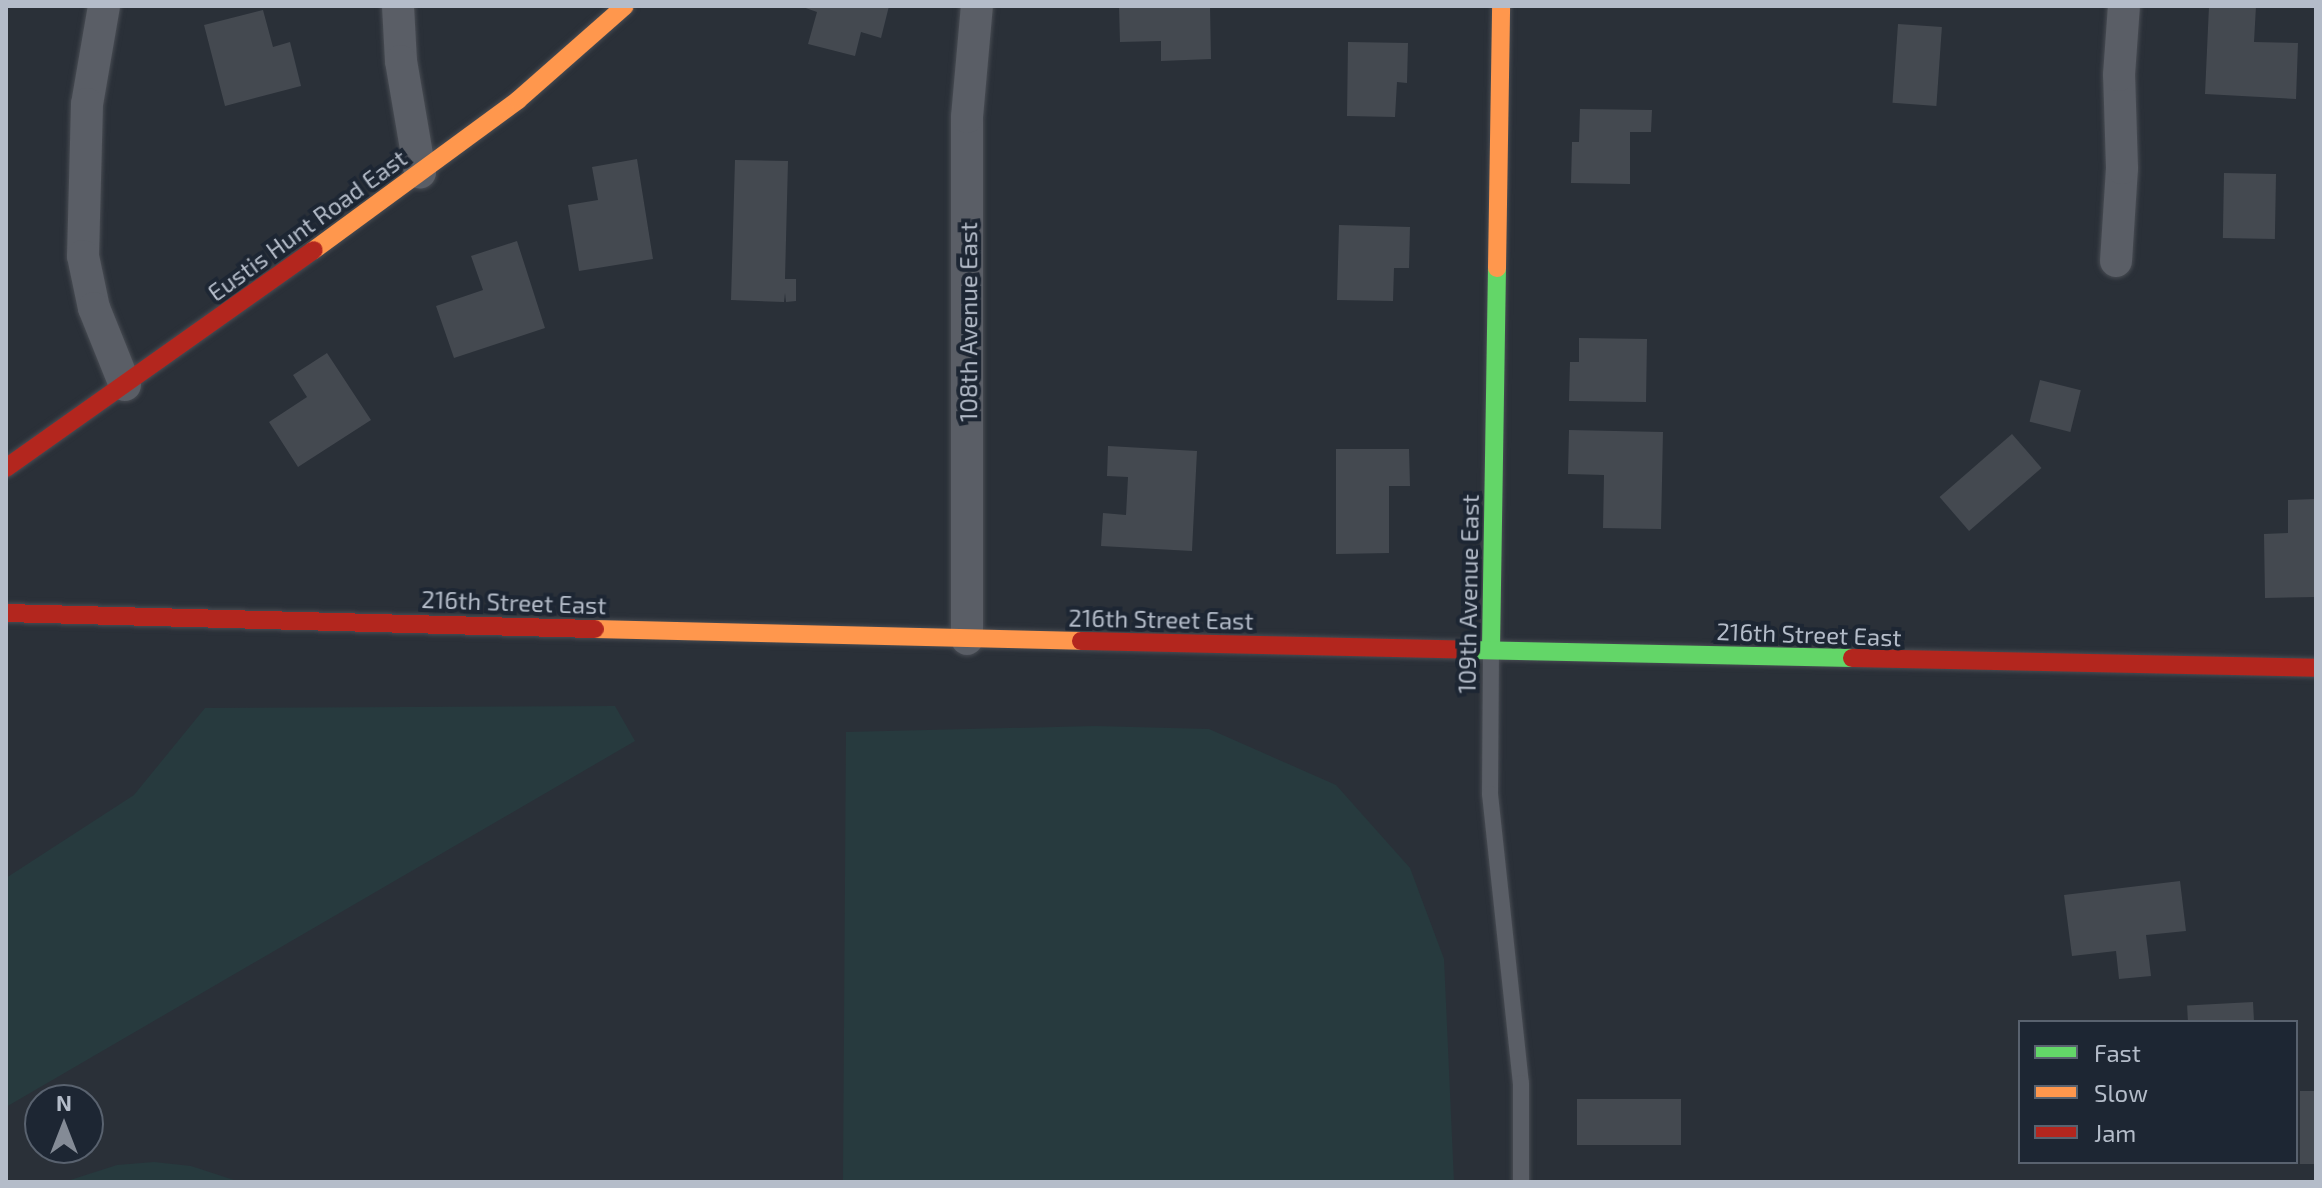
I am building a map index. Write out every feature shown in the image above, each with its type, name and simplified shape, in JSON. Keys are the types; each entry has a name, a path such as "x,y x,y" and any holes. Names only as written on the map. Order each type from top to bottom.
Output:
{"street":[{"path":"104,6 87,104 83,256 94,308 125,385"},
{"path":"398,6 401,61 420,172"},
{"name":"Eustis Hunt Road East","path":"6,468 518,100 625,6"},
{"name":"108th Avenue East","path":"967,639 967,117 977,6"},
{"name":"109th Avenue East","path":"1491,649 1501,6"},
{"path":"2116,261 2122,168 2119,75 2124,6"},
{"name":"216th Street East","path":"6,613 2038,665 2316,668"}],"lane":[{"name":"109th Avenue East","path":"1491,649 1490,794 1521,1083 1521,1182"}],"green space":[{"path":"615,706 635,741 46,1084 24,1084 24,1097 6,1107 6,878 134,795 205,708"},
{"path":"1095,726 1209,729 1336,785 1410,868 1444,959 1454,1182 843,1182 846,732"},
{"path":"154,1162 191,1166 240,1182 64,1182 117,1165"}],"building":[{"path":"800,6 889,6 881,38 861,32 855,56 808,44 817,12"},
{"path":"1119,6 1210,6 1211,59 1161,61 1161,41 1120,42"},
{"path":"2209,6 2256,6 2254,42 2298,43 2296,99 2205,94"},
{"path":"263,10 273,47 290,42 301,86 225,106 204,25"},
{"path":"1898,24 1942,27 1936,106 1892,103"},
{"path":"1348,42 1408,43 1407,83 1397,82 1395,117 1347,116"},
{"path":"1580,109 1652,110 1651,132 1630,132 1630,184 1571,183 1572,142 1579,142"},
{"path":"637,159 653,259 579,271 568,205 598,200 592,167"},
{"path":"735,160 788,161 785,279 796,279 796,301 786,302 785,293 784,302 731,300"},
{"path":"2224,173 2276,174 2275,239 2223,238"},
{"path":"1339,225 1410,227 1409,268 1394,268 1393,301 1337,300"},
{"path":"517,241 545,328 454,358 436,306 483,290 471,256"},
{"path":"1579,338 1647,339 1646,402 1569,401 1570,362 1579,362"},
{"path":"327,353 371,420 298,467 269,422 307,397 293,375"},
{"path":"2040,380 2081,390 2070,432 2030,422"},
{"path":"1569,430 1663,432 1661,529 1603,528 1604,475 1568,474"},
{"path":"2012,434 2042,468 1969,531 1940,497"},
{"path":"1108,446 1197,451 1192,551 1101,546 1103,513 1126,515 1128,477 1107,476"},
{"path":"1336,449 1409,449 1410,486 1389,486 1389,553 1336,554"},
{"path":"2316,499 2316,597 2265,598 2264,534 2288,533 2288,500"},
{"path":"2180,881 2186,931 2146,935 2151,976 2119,979 2116,951 2072,956 2064,895"},
{"path":"2253,1002 2254,1020 2188,1020 2187,1005"},
{"path":"2300,1091 2316,1091 2316,1164 2300,1164"},
{"path":"1577,1099 1681,1099 1681,1145 1577,1145"}],"traffic: fast":[{"path":"1491,649 1497,268"},
{"path":"1471,650 1852,658"}],"traffic: slow":[{"path":"314,250 518,100 625,6"},
{"path":"1497,268 1501,6"},
{"path":"595,629 1081,641"}],"traffic: jam":[{"path":"6,468 314,250"},
{"path":"6,613 595,629"},
{"path":"1081,641 1471,650"},
{"path":"1852,658 2316,668"}]}
